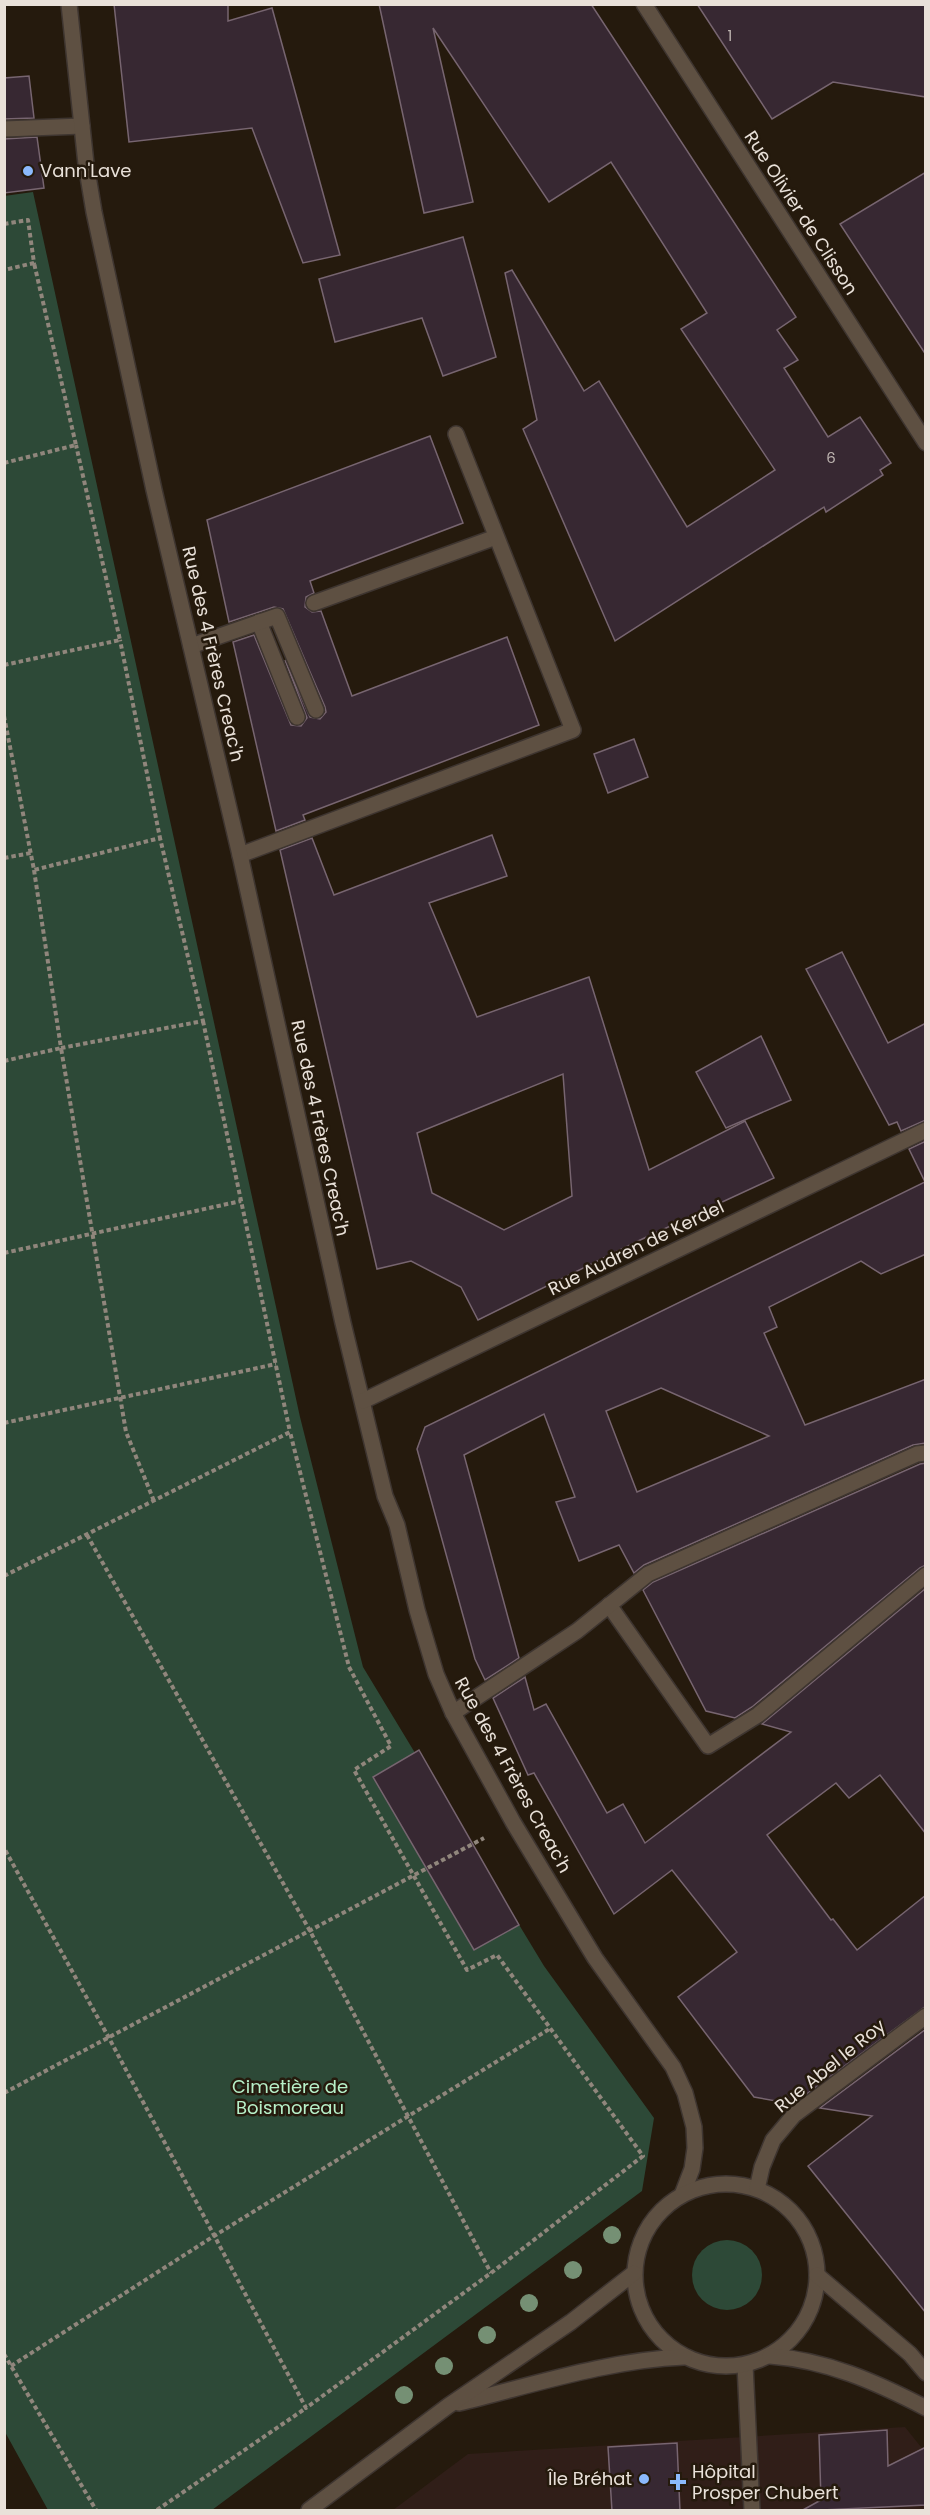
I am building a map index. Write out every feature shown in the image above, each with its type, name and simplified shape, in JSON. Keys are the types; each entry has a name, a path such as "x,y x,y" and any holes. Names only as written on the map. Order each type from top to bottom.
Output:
{"street":[{"name":"Rue des 4 Frères Creac'h","path":"69,4 94,212 240,855 343,1323 385,1496 397,1524 417,1610 436,1674 453,1713 513,1822 595,1958 673,2067 685,2093 694,2127 695,2148 692,2169 682,2195"},
{"name":"Rue Olivier de Clisson","path":"644,4 926,443"},
{"path":"4,129 82,126"},
{"path":"240,855 573,730 456,434"},
{"path":"314,603 496,537"},
{"path":"191,646 278,615 316,710"},
{"path":"259,622 297,717"},
{"name":"Rue Audren de Kerdel","path":"363,1401 926,1130"},
{"path":"453,1713 578,1631 648,1574 923,1454"},
{"path":"609,1605 708,1746 758,1714 926,1575"},
{"name":"Rue Abel le Roy","path":"758,2189 762,2168 773,2140 794,2115 926,2016"},
{"path":"448,2406 598,2368 654,2358 684,2357 714,2366 745,2365 770,2356 789,2342 804,2322 814,2300 817,2275 813,2248 801,2223 782,2202 758,2189 732,2184 706,2186 682,2195 657,2215 641,2242 634,2272 638,2298 647,2321 664,2342 684,2357"},
{"path":"309,2511 448,2406 571,2322 634,2272"},
{"path":"817,2275 910,2354 926,2373"},
{"path":"770,2356 800,2358 851,2373 888,2388 926,2408"},
{"path":"745,2365 752,2511"}],"path":[{"path":"4,224 28,220 34,263 120,640 160,838 203,1021 290,1432 349,1667 391,1746 354,1770 467,1970 497,1954 643,2156 491,2274 306,2408 157,2511"},
{"path":"4,270 34,263"},
{"path":"4,463 76,445"},
{"path":"4,665 120,640"},
{"path":"4,716 34,870 61,1048 126,1432 154,1501"},
{"path":"34,870 160,838"},
{"path":"4,858 31,853"},
{"path":"4,1061 203,1021"},
{"path":"4,1253 241,1201"},
{"path":"4,1423 276,1364"},
{"path":"4,1576 290,1432"},
{"path":"87,1535 310,1930 491,2274"},
{"path":"4,2093 513,1822"},
{"path":"4,1848 109,2038 306,2408"},
{"path":"11,2366 214,2236 550,2028"},
{"path":"4,2354 96,2511"}],"shaded area":[{"name":"Hôpital Prosper Chubert","path":"905,2427 925,2452 925,2510 393,2510 468,2454"}],"green space":[{"name":"Cimetière de Boismoreau","path":"33,192 300,1417 363,1667 544,1966 654,2118 642,2191 212,2510 48,2510 5,2432 4,196"},
{"path":"734,2240 747,2246 756,2255 760,2261 762,2275 760,2289 752,2300 741,2308 720,2310 702,2300 694,2289 692,2268 702,2250 713,2242"}],"building":[{"path":"114,4 228,4 228,21 272,8 340,255 303,263 252,128 129,142"},
{"path":"379,4 591,4 796,317 777,330 798,360 784,368 828,437 860,417 891,463 880,470 883,475 826,512 824,507 615,641 523,429 537,420 505,273 512,270 584,391 599,381 687,527 775,470 681,329 707,313 611,162 549,202 433,28 473,202 424,213"},
{"path":"697,4 926,4 926,97 833,82 772,119"},
{"path":"29,76 34,118 4,119 4,78"},
{"path":"37,137 44,188 4,193 4,139"},
{"path":"926,172 926,355 840,224"},
{"path":"463,237 496,357 443,376 422,318 335,342 319,279"},
{"path":"430,436 463,523 310,581 314,593 306,597 305,607 312,612 321,611 352,696 507,637 539,725 303,815 305,820 276,831 233,642 254,635 291,725 301,726 307,718 285,660 310,717 320,719 326,712 325,707 283,609 274,607 229,622 207,520"},
{"path":"634,739 648,777 608,793 594,754"},
{"path":"492,835 507,876 429,903 477,1017 589,977 649,1170 745,1121 774,1178 638,1241 478,1320 461,1287 411,1261 377,1269 280,850 312,838 334,895","holes":["563,1074 572,1196 504,1230 432,1193 417,1133"]},
{"path":"842,952 888,1043 926,1023 926,1120 901,1131 897,1122 889,1125 806,969"},
{"path":"761,1036 791,1100 726,1128 696,1072"},
{"path":"926,1141 926,1254 881,1274 861,1261 769,1307 777,1327 764,1333 805,1425 926,1379 926,1443 913,1445 644,1565 634,1573 619,1545 579,1561 556,1502 575,1497 544,1414 464,1455 519,1658 485,1680 475,1659 417,1449 425,1427 925,1182 909,1149","holes":["661,1388 769,1436 637,1492 606,1411"]},
{"path":"926,1463 926,1565 752,1707 735,1718 706,1711 643,1590 653,1582"},
{"path":"926,1588 926,1834 880,1775 849,1798 836,1783 767,1835 831,1920 833,1919 857,1950 926,1895 926,2006 793,2104 754,2097 678,1997 737,1952 672,1870 614,1914 534,1773 528,1775 493,1698 525,1677 534,1710 546,1704 607,1813 623,1804 645,1843 791,1732 762,1724"},
{"path":"419,1750 519,1925 474,1950 373,1777"},
{"path":"926,2029 926,2313 808,2166 872,2116 820,2108"},
{"path":"887,2430 888,2466 926,2447 926,2505 801,2511 821,2500 819,2435"},
{"name":"Île Bréhat","path":"677,2443 680,2511 612,2511 608,2447"}],"place":[{"name":"Vann'Lave","path":"28,171"},
{"name":"Île Bréhat","path":"644,2479"},
{"name":"Hôpital Prosper Chubert","path":"678,2482"}]}
